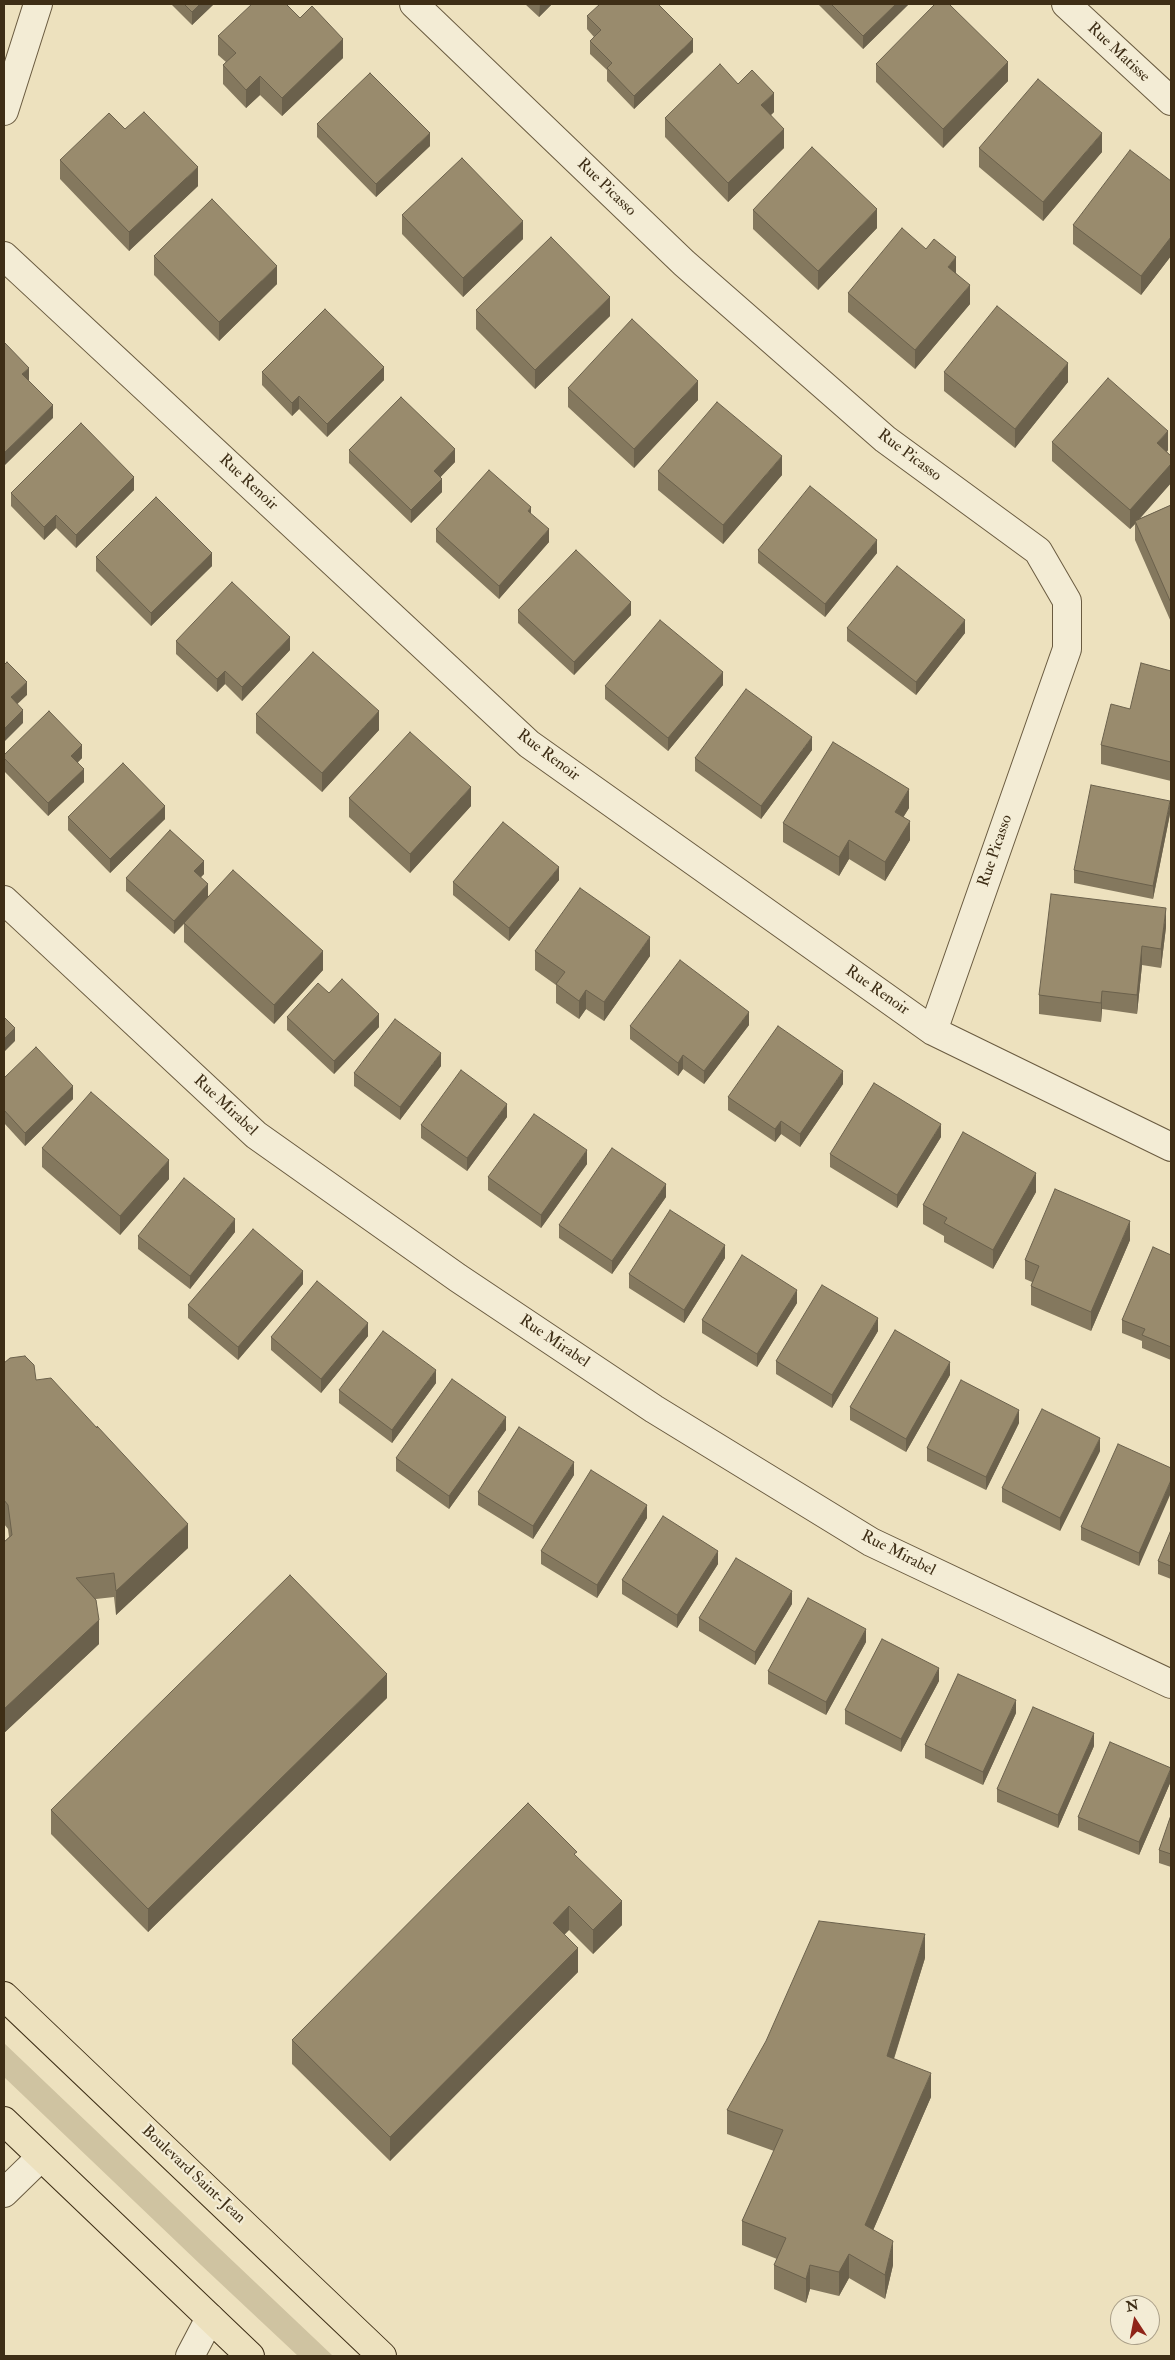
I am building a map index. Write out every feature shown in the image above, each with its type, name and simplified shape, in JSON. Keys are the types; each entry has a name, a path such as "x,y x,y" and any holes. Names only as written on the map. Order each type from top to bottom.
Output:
{"main road":[{"name":"Boulevard Saint-Jean","path":"4,1996 382,2356"},
{"path":"4,2121 250,2356"}],"street":[{"path":"4,111 38,4"},
{"name":"Rue Picasso","path":"414,4 684,263 885,439 1038,551 1067,601 1067,650 933,1032"},
{"name":"Rue Matisse","path":"1066,4 1171,101"},
{"name":"Rue Renoir","path":"4,256 529,744 933,1032 1171,1147"},
{"name":"Rue Mirabel","path":"4,900 256,1136 474,1289 654,1409 871,1542 1171,1684"},
{"path":"4,2193 41,2157"},
{"path":"190,2356 210,2318"}],"shaded area":[{"path":"4,2043 333,2356 298,2356 201,2265 4,2077"}],"building":[{"path":"184,4 200,4 192,12"},
{"path":"252,4 286,4 300,18 312,6 343,39 282,98 260,76 246,90 223,65 236,53 218,36"},
{"path":"600,4 658,4 693,39 634,96 607,68 612,63 590,41 601,30 587,16"},
{"path":"831,4 896,4 863,36"},
{"path":"935,4 949,4 1008,62 943,129 876,64"},
{"path":"720,64 738,84 752,70 774,93 761,105 784,129 728,183 665,118"},
{"path":"370,73 430,133 376,184 317,124"},
{"path":"1038,79 1102,133 1043,202 979,148"},
{"path":"144,112 198,167 129,232 60,160 109,113 125,129"},
{"path":"812,147 877,209 818,271 753,210"},
{"path":"1130,150 1171,181 1171,237 1141,276 1073,225"},
{"path":"462,158 523,221 463,278 402,215"},
{"path":"212,199 277,266 219,322 154,256"},
{"path":"902,228 926,249 934,239 956,257 948,267 970,285 915,350 848,293"},
{"path":"551,237 610,297 535,370 476,310"},
{"path":"997,306 1068,363 1015,429 944,372"},
{"path":"325,309 384,367 327,424 299,396 292,403 262,372"},
{"path":"632,319 698,381 634,449 568,388"},
{"path":"4,342 29,368 22,374 53,405 4,453"},
{"path":"1108,378 1168,431 1157,443 1171,456 1171,464 1130,510 1052,442"},
{"path":"401,397 455,449 434,471 442,479 411,510 349,450"},
{"path":"717,402 782,456 723,525 658,471"},
{"path":"81,423 134,477 76,535 56,515 44,527 11,493"},
{"path":"489,470 531,507 528,511 549,529 499,586 436,529"},
{"path":"810,486 877,540 825,604 758,550"},
{"path":"156,497 212,553 151,613 96,557"},
{"path":"1171,505 1171,603 1135,521"},
{"path":"576,550 631,602 574,662 518,610"},
{"path":"897,566 965,620 916,682 847,628"},
{"path":"232,582 290,637 242,687 225,671 217,679 176,641"},
{"path":"660,620 723,672 668,738 605,686"},
{"path":"313,652 379,711 322,773 256,714"},
{"path":"7,662 27,682 11,697 23,710 4,729 4,665"},
{"path":"1141,663 1171,671 1171,762 1101,745 1111,704 1130,709"},
{"path":"746,689 812,737 761,806 695,758"},
{"path":"49,711 82,745 71,756 84,769 48,803 4,758 4,755"},
{"path":"410,732 471,787 410,854 349,798"},
{"path":"833,742 909,789 895,812 910,821 885,862 849,840 839,857 783,823"},
{"path":"123,763 165,806 110,859 68,817"},
{"path":"1091,785 1170,801 1153,886 1074,870"},
{"path":"503,822 559,867 509,928 453,882"},
{"path":"170,830 204,861 194,871 208,884 174,921 126,878"},
{"path":"233,870 323,951 274,1005 184,923"},
{"path":"580,888 650,937 604,1002 586,990 579,1001 556,984 565,972 535,951"},
{"path":"1051,894 1166,908 1161,949 1142,946 1137,995 1102,991 1101,1003 1039,995"},
{"path":"680,960 749,1012 704,1071 683,1055 678,1063 630,1026"},
{"path":"342,979 379,1014 334,1061 287,1017 318,983 329,993"},
{"path":"4,1017 15,1028 4,1039"},
{"path":"395,1019 441,1053 400,1107 354,1073"},
{"path":"778,1026 843,1071 800,1134 781,1121 775,1129 728,1097"},
{"path":"36,1047 73,1086 25,1133 4,1110 4,1078"},
{"path":"461,1070 507,1104 467,1158 421,1125"},
{"path":"874,1083 941,1124 897,1195 830,1154"},
{"path":"91,1092 169,1160 120,1216 42,1148"},
{"path":"534,1114 587,1150 541,1215 488,1177"},
{"path":"963,1132 1036,1173 993,1250 944,1223 947,1218 923,1205"},
{"path":"612,1148 666,1184 612,1261 559,1225"},
{"path":"184,1178 235,1219 190,1276 138,1236"},
{"path":"1055,1189 1130,1221 1091,1312 1031,1286 1039,1266 1025,1260"},
{"path":"670,1210 725,1245 684,1310 629,1274"},
{"path":"253,1229 303,1271 238,1347 188,1305"},
{"path":"1153,1247 1171,1255 1171,1347 1142,1335 1145,1329 1122,1320"},
{"path":"742,1255 797,1290 757,1354 702,1320"},
{"path":"317,1281 368,1323 321,1379 271,1337"},
{"path":"822,1285 878,1318 832,1395 776,1361"},
{"path":"895,1330 950,1362 906,1439 850,1407"},
{"path":"383,1331 436,1370 392,1430 339,1390"},
{"path":"25,1356 34,1365 36,1380 51,1378 188,1524 116,1591 114,1573 76,1578 96,1600 99,1620 4,1709 4,1542 12,1535 8,1505 4,1500 4,1363 10,1358"},
{"path":"452,1379 506,1417 449,1496 396,1458"},
{"path":"961,1380 1019,1410 986,1477 927,1448"},
{"path":"1042,1409 1100,1438 1060,1518 1002,1488"},
{"path":"519,1427 574,1462 533,1526 478,1492"},
{"path":"1118,1444 1171,1468 1171,1480 1139,1553 1081,1527"},
{"path":"591,1470 647,1505 597,1585 541,1551"},
{"path":"663,1516 718,1551 677,1615 622,1580"},
{"path":"1171,1530 1171,1566 1158,1561"},
{"path":"736,1558 792,1591 755,1652 699,1618"},
{"path":"290,1575 387,1674 148,1909 51,1810"},
{"path":"808,1598 866,1629 826,1702 768,1671"},
{"path":"882,1639 939,1668 901,1739 845,1710"},
{"path":"958,1674 1016,1700 983,1772 925,1745"},
{"path":"1033,1707 1094,1733 1058,1815 997,1789"},
{"path":"1110,1742 1171,1768 1139,1842 1078,1817"},
{"path":"528,1803 577,1852 574,1854 622,1901 593,1930 569,1906 553,1923 578,1948 390,2137 292,2040"},
{"path":"1171,1815 1171,1854 1159,1850"},
{"path":"819,1921 925,1934 887,2056 931,2073 865,2225 893,2241 885,2275 849,2254 839,2272 810,2265 806,2279 774,2265 786,2238 742,2221 783,2130 727,2110 766,2041"}]}
